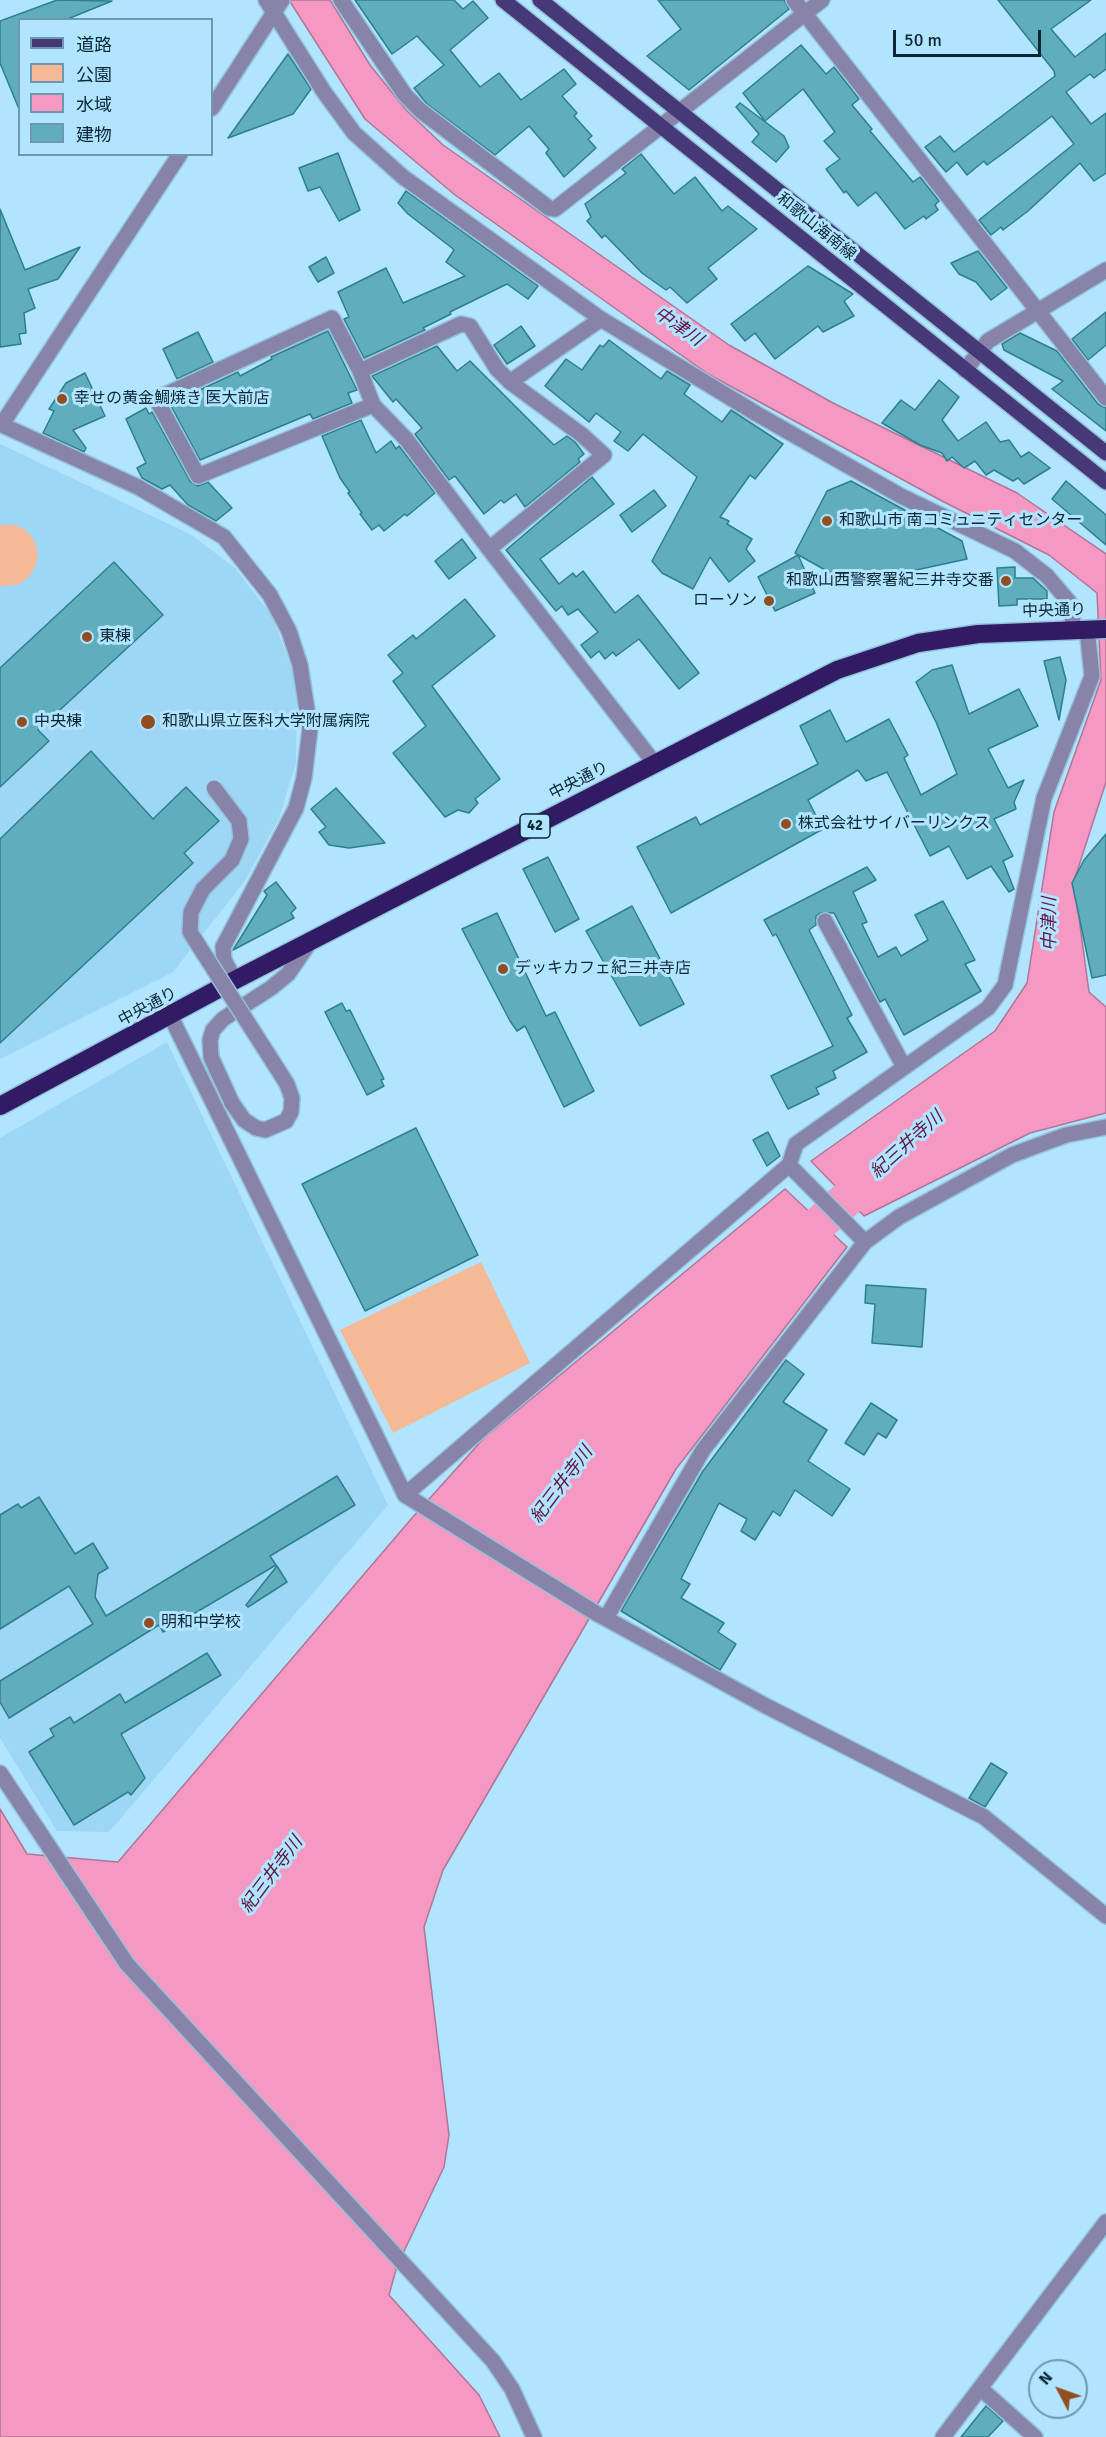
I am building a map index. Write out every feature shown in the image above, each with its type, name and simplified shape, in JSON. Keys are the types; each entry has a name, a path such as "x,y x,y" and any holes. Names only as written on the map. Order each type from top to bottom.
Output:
{"highway":[{"name":"中央通り","path":"0,1106 801,686 865,658 918,643 978,634 1090,629"}],"main road":[{"name":"和歌山海南線","path":"503,0 1106,482"},
{"name":"和歌山海南線","path":"540,0 1106,453"}],"street":[{"path":"266,0 273,14 354,133 403,177 601,319 758,414 901,496 1015,551 1047,576 1090,629 1092,676 1044,798 1005,985 988,1008 796,1144 793,1169 550,1367 410,1498"},
{"path":"213,106 282,0"},
{"path":"341,0 405,95 421,111 549,208 555,209 822,0"},
{"path":"794,0 1106,398"},
{"path":"179,156 1,424 138,488 224,537 270,595 289,632 300,665 310,729 304,778 296,808 223,947 224,960 235,981"},
{"path":"965,370 988,341 1106,270"},
{"path":"373,405 198,476 156,399 332,318 360,371 373,405 406,439 655,764"},
{"path":"510,382 601,319"},
{"path":"360,371 461,324 470,326 497,369 510,382 582,435 604,455 489,549"},
{"path":"214,788 239,821 241,839 232,860 203,889 191,912 190,932 287,1084 292,1098 291,1112 286,1121 265,1130 256,1128 244,1120 232,1103 210,1057 210,1040 213,1030 223,1019 272,988 288,974 310,942"},
{"path":"825,921 904,1067"},
{"path":"171,1017 410,1498 600,1615 766,1706 984,1817 1106,1916"},
{"path":"600,1615 703,1450 861,1238 1012,1155 1066,1134 1106,1127"},
{"path":"793,1169 861,1238"},
{"path":"0,1773 42,1840 127,1964 193,2038 429,2290 505,2377 534,2437"},
{"path":"943,2437 1106,2222"},
{"path":"980,2388 1035,2437"}],"shaded area":[{"name":"和歌山県立医科大学附属病院","path":"0,444 192,535 235,568 272,616 297,682 296,763 279,818 245,881 173,972 0,1059"},
{"path":"167,1042 388,1505 109,1832 57,1831 0,1738 0,1138"}],"green space":[{"path":"0,525 16,525 27,531 35,542 38,555 35,567 28,578 17,585 0,586"},
{"path":"481,1262 530,1363 393,1433 340,1330"}],"water":[{"name":"中津川","path":"289,0 330,0 370,65 406,110 443,145 729,345 833,403 1017,493 1106,554 1106,782 1074,881 1089,992 1106,1007 1106,1113 1030,1133 864,1216 811,1161 995,1031 1027,983 1054,812 1101,680 1097,593 1049,555 942,501 708,374 455,195 365,119"},
{"path":"785,1189 847,1247 676,1469 443,1870 424,1927 449,2135 444,2167 397,2266 389,2295 479,2395 500,2437 0,2437 0,1809 27,1854 118,1862 412,1518 484,1438"}],"building":[{"path":"57,0 112,1 70,18 18,18 18,107 0,63 0,21"},
{"path":"355,0 454,0 463,9 473,1 488,18 450,50 480,87 499,73 521,100 564,69 576,84 562,96 577,113 574,116 592,136 588,139 596,148 564,177 546,153 549,149 529,126 495,155 427,104 414,88 444,65 417,36 392,54"},
{"path":"658,0 784,0 789,9 689,90 647,56 681,29"},
{"path":"998,0 1091,0 1051,29 1075,57 1106,33 1106,69 1094,78 1090,74 1066,92 1091,124 1106,113 1106,173 1094,181 1080,163 1028,211 1003,230 1001,227 991,235 979,220 1074,144 1052,116 987,165 984,161 967,175 957,162 946,172 925,147 940,136 954,152 1055,76 1054,71"},
{"path":"801,45 826,74 834,67 859,99 852,105 872,129 870,131 913,182 920,177 939,201 935,205 938,210 926,219 924,216 905,229 876,192 858,206 846,191 844,193 826,169 840,159 824,141 835,132 803,89 765,121 743,93"},
{"path":"288,54 311,89 293,114 228,138"},
{"path":"740,103 784,136 789,147 776,162 752,142 759,134 736,107"},
{"path":"338,153 360,210 339,221 320,187 308,191 299,168"},
{"path":"641,154 674,194 695,177 722,211 728,206 757,229 708,268 717,279 687,303 670,287 666,290 642,273 605,235 602,238 587,221 591,217 585,204 626,173 622,169"},
{"path":"406,191 538,286 528,299 507,284 450,312 451,314 423,328 425,330 364,358 344,319 349,317 338,292 386,268 403,303 465,276 446,262 454,250 408,214 398,203"},
{"path":"0,209 25,270 80,247 58,279 28,289 35,308 24,313 26,333 19,334 21,344 0,347"},
{"path":"978,251 1007,288 991,300 976,282 959,274 951,263"},
{"path":"326,257 334,273 318,282 309,267"},
{"path":"808,266 853,294 844,301 854,316 823,332 818,326 775,359 755,333 745,341 731,324"},
{"path":"1106,312 1106,345 1088,360 1072,339"},
{"path":"521,326 535,346 507,364 494,345"},
{"path":"328,331 357,390 348,393 352,403 313,419 310,414 200,460 170,404 238,372 240,376 272,359 271,357"},
{"path":"198,332 213,362 177,379 163,349"},
{"path":"1020,333 1057,351 1098,404 1106,408 1106,431 1052,389 1063,381 1004,350 1002,344"},
{"path":"609,340 661,379 667,371 690,385 684,394 722,422 731,410 783,444 755,479 750,475 720,517 729,521 727,524 752,539 746,549 755,561 729,582 710,557 693,589 662,573 652,561 697,477 643,434 628,451 614,441 621,432 596,413 589,422 545,386 566,359 582,370 600,345 603,347"},
{"path":"437,346 457,371 470,361 554,445 567,436 575,442 584,454 578,459 580,462 525,507 516,494 504,503 501,500 484,514 455,476 449,480 415,434 422,428 396,399 393,402 372,376"},
{"path":"85,373 105,416 73,430 86,448 84,452 43,433 54,411 49,409 66,383"},
{"path":"939,380 959,397 942,420 958,441 986,422 1000,442 1009,440 1021,457 1029,452 1050,468 1024,484 1018,478 1013,481 994,470 986,475 975,461 964,468 952,457 947,461 942,453 920,445 882,423 901,400 915,410"},
{"path":"146,408 149,414 152,412 190,481 198,486 208,482 232,508 216,521 188,505 170,485 162,489 142,478 137,468 146,463 126,419"},
{"path":"361,420 376,453 391,441 396,449 399,446 435,493 384,531 379,525 372,530 360,514 362,513 340,478 322,436"},
{"path":"592,477 614,504 540,559 559,584 573,573 576,577 583,571 615,613 638,595 699,673 679,689 639,639 616,656 613,652 605,659 599,651 591,658 581,645 598,632 578,609 568,615 562,606 556,611 506,550"},
{"path":"851,481 962,541 967,559 916,570 857,588 795,553 827,491"},
{"path":"1066,481 1106,515 1106,545 1052,499"},
{"path":"654,490 666,506 632,532 620,515"},
{"path":"462,539 476,558 449,579 435,561"},
{"path":"798,555 815,593 775,611 758,577"},
{"name":"東棟","path":"114,562 163,615 38,730 49,741 0,787 0,668"},
{"path":"1015,567 1015,578 1033,578 1047,591 1047,599 1017,599 1017,605 999,606 997,568"},
{"path":"465,599 495,636 432,686 500,779 475,799 478,803 469,813 458,810 445,817 393,753 426,726 393,681 403,673 388,655 413,635 416,639"},
{"path":"1060,657 1066,680 1059,720 1044,661"},
{"path":"952,665 969,714 1019,689 1038,726 988,749 1008,788 1024,780 1014,802 1016,809 994,819 1013,856 1003,861 1014,889 1009,892 991,866 967,879 949,846 930,856 887,772 866,781 858,770 808,800 823,829 671,913 637,847 696,817 700,825 818,764 800,726 830,710 846,742 889,719 908,755 904,758 921,795 957,774 936,722 916,682 932,670"},
{"path":"91,751 153,819 186,787 219,821 184,853 193,863 0,1043 0,839"},
{"path":"336,788 385,843 349,848 329,845 319,832 326,827 311,809"},
{"path":"1106,834 1106,975 1092,978 1072,883 1084,860"},
{"path":"548,857 579,919 555,932 523,869"},
{"path":"867,867 876,880 853,892 867,922 862,924 878,957 896,947 901,956 928,940 915,915 943,901 975,960 965,964 981,991 904,1035 885,999 880,1002 834,913 820,913 816,916 816,925 809,930 852,1015 847,1018 867,1052 833,1071 836,1078 816,1088 819,1094 788,1109 771,1076 833,1046 776,934 773,936 764,920"},
{"path":"276,882 296,908 291,913 294,918 233,950 267,895 264,891"},
{"path":"632,906 684,1004 640,1026 586,931"},
{"path":"497,913 546,1016 555,1012 594,1091 564,1107 525,1026 517,1031 510,1021 462,929"},
{"path":"342,1003 346,1011 350,1010 384,1079 381,1080 384,1086 367,1095 325,1012"},
{"path":"416,1128 478,1255 365,1311 302,1184"},
{"path":"768,1132 780,1156 767,1166 753,1140"},
{"path":"866,1285 926,1289 922,1347 872,1343 875,1304 865,1303"},
{"path":"786,1360 804,1374 783,1402 827,1430 808,1461 850,1489 832,1516 795,1490 780,1516 773,1511 755,1540 741,1531 747,1519 719,1503 681,1579 690,1584 681,1598 724,1623 718,1632 736,1644 720,1670 621,1611 703,1471"},
{"path":"871,1403 897,1420 886,1438 878,1433 864,1455 845,1443"},
{"path":"337,1476 355,1505 270,1556 276,1565 163,1632 159,1625 9,1718 0,1702 0,1681 93,1624 69,1586 0,1629 0,1515 18,1504 21,1508 39,1497 75,1554 93,1543 108,1568 98,1574 95,1597 106,1616"},
{"path":"277,1566 287,1582 248,1607 246,1605"},
{"path":"207,1653 221,1675 121,1734 145,1778 131,1795 128,1792 74,1825 29,1752 54,1736 50,1729 70,1717 74,1723 120,1694 125,1703"},
{"path":"991,1763 1007,1773 985,1807 969,1798"},
{"path":"986,2406 1003,2421 988,2437 961,2437"}],"waterway":[{"name":"紀三井寺川","path":"785,1255 884,1165"}],"place":[{"name":"幸せの黄金鯛焼き 医大前店","path":"62,399"},
{"name":"和歌山市 南コミュニティセンター","path":"827,521"},
{"name":"和歌山西警察署紀三井寺交番","path":"1006,581"},
{"name":"ローソン","path":"769,601"},
{"name":"東棟","path":"87,637"},
{"name":"中央棟","path":"22,722"},
{"name":"和歌山県立医科大学附属病院","path":"148,722"},
{"name":"株式会社サイバーリンクス","path":"786,824"},
{"name":"デッキカフェ紀三井寺店","path":"503,969"},
{"name":"明和中学校","path":"149,1623"}]}
